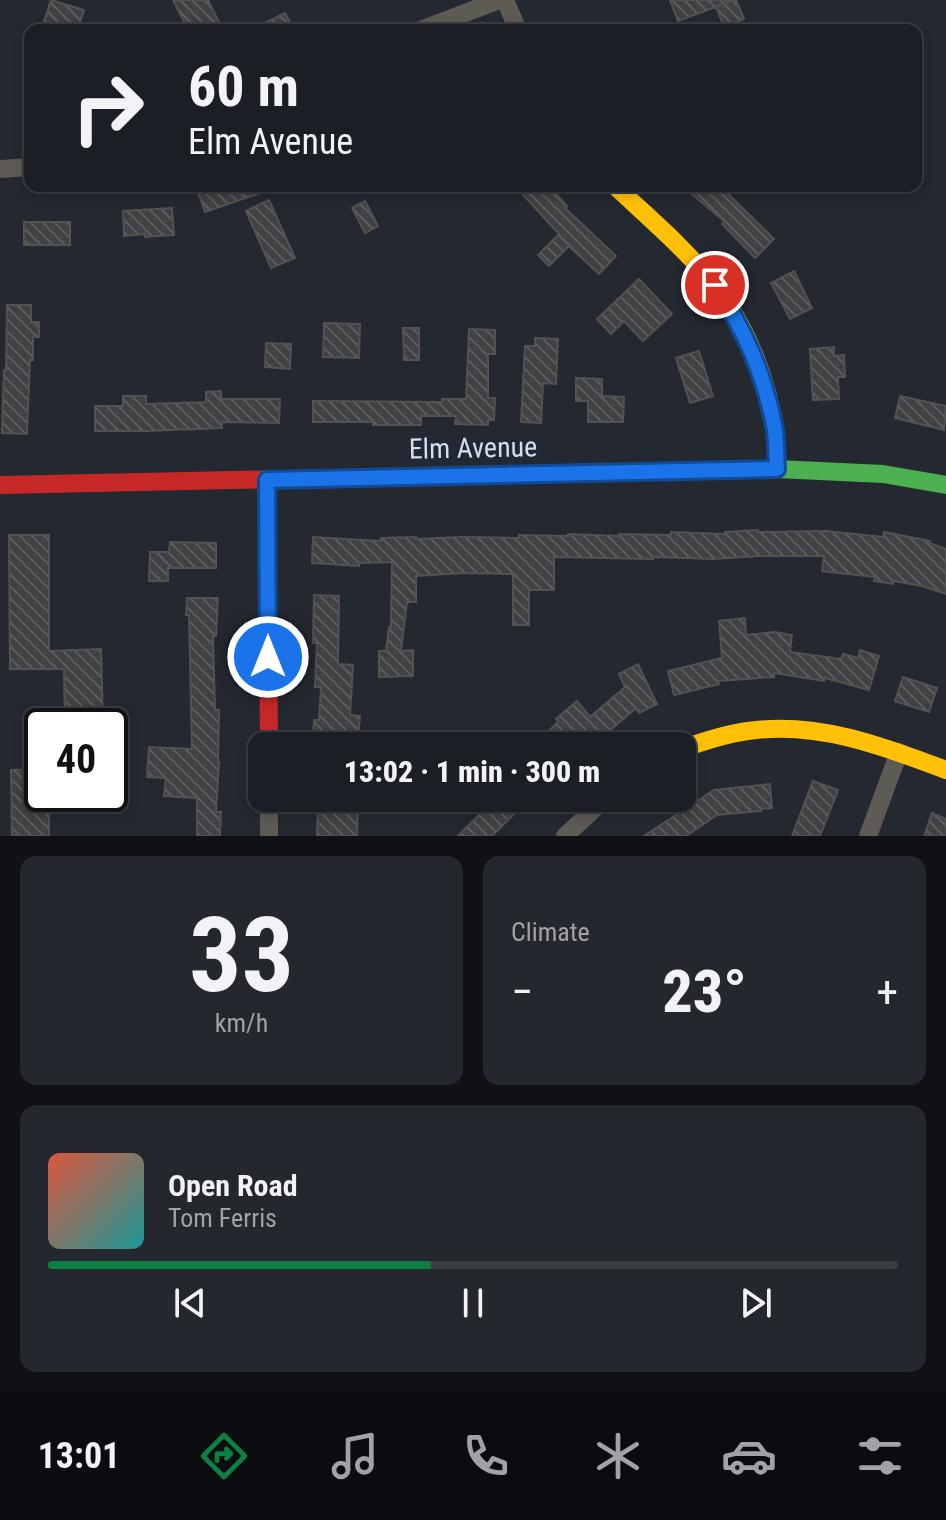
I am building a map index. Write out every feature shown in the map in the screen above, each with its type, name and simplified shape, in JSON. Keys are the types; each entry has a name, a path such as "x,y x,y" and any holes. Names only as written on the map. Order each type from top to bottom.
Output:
{"street":[{"path":"437,24 499,0"},
{"path":"505,0 515,24"},
{"path":"0,169 24,167"},
{"path":"621,192 715,285 745,333 775,428 777,469"},
{"name":"Elm Avenue","path":"0,485 777,469 859,472 946,485"},
{"path":"267,480 269,732"},
{"path":"696,744 755,729 826,731 858,738 946,770"},
{"path":"868,836 899,752"},
{"path":"269,812 269,836"},
{"path":"565,836 591,812"}],"building":[{"path":"51,0 84,10 79,24 68,21 67,24 43,24"},
{"path":"173,0 208,0 220,24 185,24"},
{"path":"670,0 729,0 729,2 678,21"},
{"path":"736,0 744,19 723,24 716,7"},
{"path":"285,13 291,24 262,24"},
{"path":"198,192 263,192 205,212"},
{"path":"520,192 554,192 567,206 565,208 616,256 599,274 569,246 549,266 538,255 559,234"},
{"path":"689,192 726,192 774,239 755,258 722,224 724,221"},
{"path":"269,200 295,258 271,268 246,211"},
{"path":"365,201 378,226 365,233 352,208"},
{"path":"172,208 174,235 124,236 123,211"},
{"path":"24,222 70,222 70,245 24,245"},
{"path":"794,271 812,308 790,319 771,283"},
{"path":"639,279 672,314 643,341 624,321 611,334 597,319"},
{"path":"7,305 31,305 31,322 39,322 39,337 33,337 33,360 30,360 27,434 2,433"},
{"path":"324,323 360,324 359,358 323,357"},
{"path":"403,328 419,328 419,360 404,360"},
{"path":"469,329 495,330 495,354 488,354 488,398 495,398 494,420 488,420 488,425 455,424 456,416 421,416 421,425 313,422 313,401 442,402 442,399 466,399"},
{"path":"535,338 558,339 556,384 543,383 541,423 521,422 525,346 535,346"},
{"path":"266,343 291,344 290,369 265,367"},
{"path":"834,347 834,356 844,355 845,377 838,377 839,399 813,400 810,349"},
{"path":"699,351 713,396 690,403 676,358"},
{"path":"576,378 602,379 602,396 624,397 623,422 588,422 588,401 576,401"},
{"path":"221,391 221,399 280,399 279,423 222,422 222,428 95,431 95,406 123,406 123,396 146,396 146,404 206,402 206,392"},
{"path":"900,396 946,406 944,430 895,418"},
{"path":"758,530 826,531 883,537 884,532 930,541 946,549 946,594 922,586 874,581 875,577 822,571 824,556 714,559 554,557 554,590 529,590 529,625 513,625 513,574 416,576 416,602 407,602 401,651 413,650 413,676 379,677 379,651 386,651 391,627 392,562 359,563 359,566 312,563 313,537 381,541 381,538 416,537 519,538 519,535 568,534 671,535 671,532 725,534"},
{"path":"9,535 49,535 49,651 101,649 103,708 65,708 64,669 10,669"},
{"path":"170,542 216,543 216,568 168,568 168,581 149,581 150,552 169,552"},
{"path":"314,595 339,596 338,664 353,665 350,715 360,716 359,732 313,732 314,720 319,720 321,687 315,687 317,643 313,643"},
{"path":"187,598 218,598 216,636 213,636 215,710 219,710 216,812 221,812 220,836 197,836 197,798 164,796 166,778 147,777 149,747 192,749"},
{"path":"745,618 746,635 775,632 792,635 790,652 841,659 843,654 858,658 860,650 879,656 869,690 825,678 824,681 774,673 774,677 718,681 719,684 674,695 668,671 722,658 719,621"},
{"path":"638,664 657,704 639,713 636,708 608,732 548,732 558,722 556,719 577,701 590,717 625,687 619,674"},
{"path":"903,677 937,688 929,712 895,701"},
{"path":"11,770 24,770 24,812 49,812 49,836 12,836"},
{"path":"813,781 838,790 820,836 792,836"},
{"path":"770,784 772,808 717,815 686,836 644,836 681,812 696,812 696,802 714,790"},
{"path":"318,812 358,812 357,836 317,836"},
{"path":"482,812 516,812 492,836 458,836"},
{"path":"932,813 946,819 946,836 924,836"}],"traffic: fast":[{"path":"571,473 777,469 883,474 946,485"}],"traffic: slow":[{"path":"622,192 692,259 737,319 767,393 776,437 777,469"},
{"path":"696,744 739,732 799,730 874,744 946,770"}],"traffic: jam":[{"path":"0,485 571,473"},
{"path":"267,480 269,732"}],"route":[{"path":"268,657 267,480 777,469 775,428 760,373 745,333 715,285"}]}
